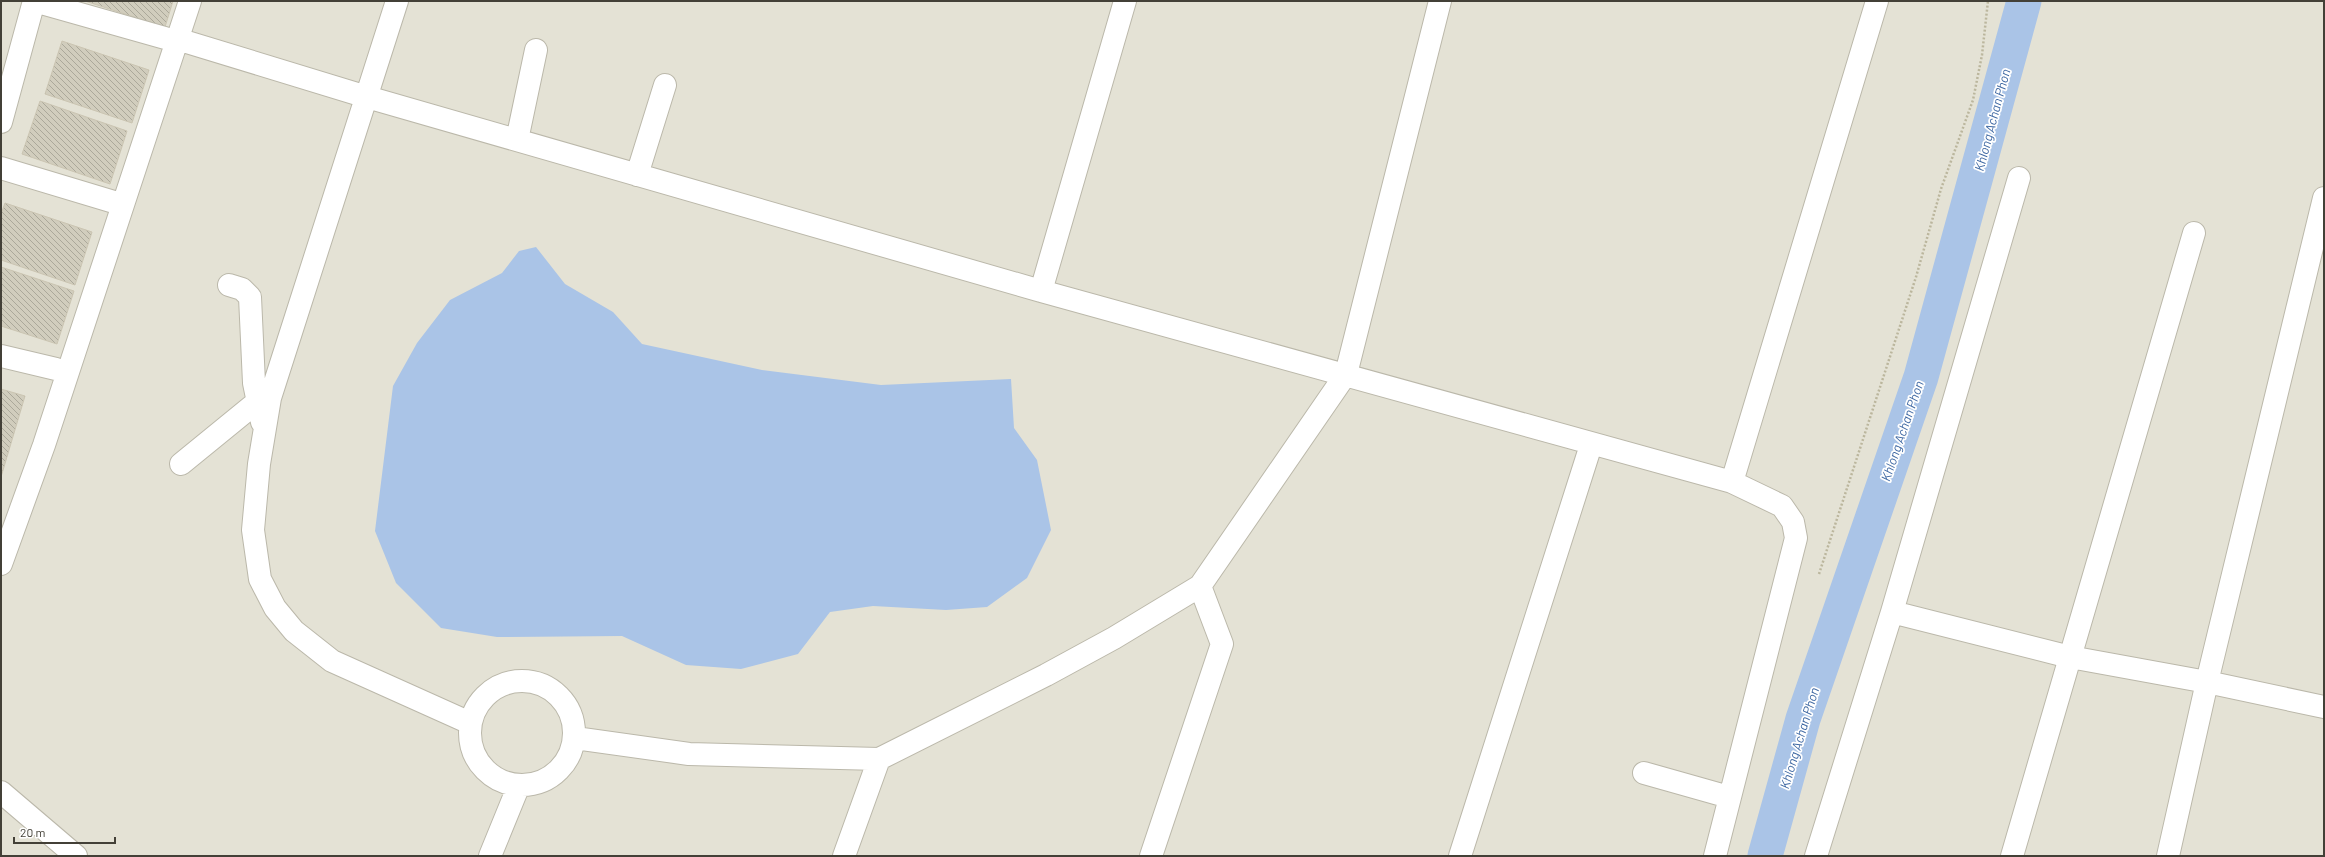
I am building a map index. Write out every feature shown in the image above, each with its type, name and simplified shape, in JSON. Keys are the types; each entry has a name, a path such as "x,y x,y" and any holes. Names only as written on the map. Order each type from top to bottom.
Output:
{"street":[{"path":"1,122 34,1 171,39 367,98 1041,291 1346,374 1591,445 1732,482 1782,506 1793,522 1796,538 1715,856"},
{"path":"1,564 44,445 171,39 190,1"},
{"path":"397,1 270,398 259,464 253,530 260,579 275,608 294,631 332,661 470,723"},
{"path":"1041,291 1125,1"},
{"path":"575,738 689,754 879,759 1053,671 1114,638 1200,586 1346,374 1440,1"},
{"path":"1732,482 1877,1"},
{"path":"516,140 536,50"},
{"path":"637,175 665,85"},
{"path":"1,168 114,202"},
{"path":"1816,856 1892,612 2019,178"},
{"path":"2168,856 2207,682 2324,198"},
{"path":"2012,856 2194,233"},
{"path":"229,285 242,288 250,297 257,402 265,430"},
{"path":"1,356 56,369"},
{"path":"180,464 257,402"},
{"path":"1460,856 1591,445"},
{"path":"1151,856 1222,644 1200,586"},
{"path":"1892,612 2070,657 2207,682 2324,707"},
{"path":"530,680 554,690 570,712 575,738 570,754 562,767 549,778 534,784 519,785 497,780 480,765 471,745 470,723 481,698 503,683 530,680"},
{"path":"844,856 879,759"},
{"path":"1644,773 1729,797"},
{"path":"490,856 519,785"},
{"path":"1,792 76,856"}],"path":[{"path":"1818,577 1916,277 1941,189 1974,100 1982,55 1988,1"}],"shaded area":[{"path":"1,1 2324,1 2324,856 1,856"}],"water":[{"path":"536,247 565,284 613,312 642,344 762,370 881,385 1011,379 1014,428 1037,460 1051,530 1027,578 987,607 946,610 873,606 830,612 798,654 741,669 686,665 622,636 497,637 441,628 396,583 375,531 393,386 417,343 450,300 502,273 519,251"}],"building":[{"path":"85,1 173,1 165,27"},
{"path":"62,41 149,70 132,123 45,94"},
{"path":"40,101 127,131 110,184 22,154"},
{"path":"5,203 92,232 75,285 1,260 1,214"},
{"path":"1,267 74,291 57,344 1,326"},
{"path":"1,389 25,396 1,477"}],"waterway":[{"name":"Khlong Achan Phon","path":"1765,856 1803,719 1921,377 2024,1"}]}
